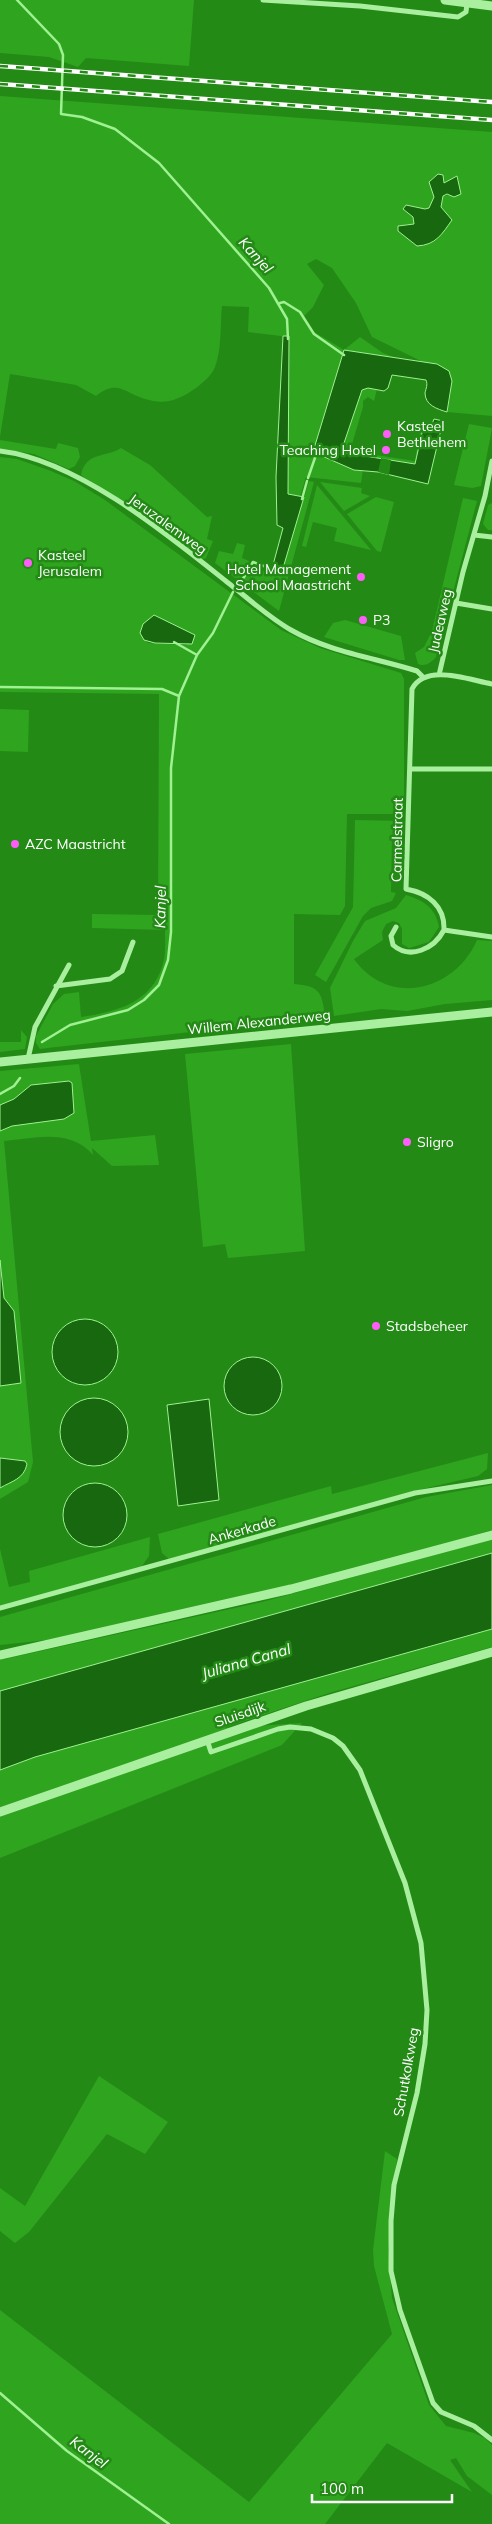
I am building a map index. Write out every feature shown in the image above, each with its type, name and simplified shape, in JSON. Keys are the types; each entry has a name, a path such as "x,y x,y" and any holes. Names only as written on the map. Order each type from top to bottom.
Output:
{"street":[{"path":"263,0 360,6 458,17 466,12 467,3"},
{"path":"446,0 492,6"},
{"name":"Jeruzalemweg","path":"0,452 21,454 48,462 89,483 152,526 290,630 349,652 417,671 423,677"},
{"name":"Judeaweg","path":"423,677 439,675 485,496 492,461"},
{"path":"485,496 492,497"},
{"path":"474,535 492,537"},
{"path":"456,603 492,609"},
{"path":"439,675 492,684"},
{"path":"423,677 415,684 410,694 410,769 492,769"},
{"name":"Carmelstraat","path":"410,769 406,889 426,895 434,902 444,922 444,930"},
{"path":"396,928 391,936 393,945 401,951 411,952 428,947 441,936 444,930 492,937"},
{"path":"56,986 110,979 122,971 133,942"},
{"path":"28,1059 35,1027 69,965"},
{"name":"Willem Alexanderweg","path":"0,1062 492,1012"},
{"name":"Ankerkade","path":"0,1608 415,1493 492,1481"},
{"path":"0,1655 291,1589 492,1535"},
{"name":"Sluisdijk","path":"0,1812 207,1740 366,1688 492,1652"},
{"name":"Schutkolkweg","path":"207,1740 211,1752 278,1729 290,1727 311,1729 323,1733 343,1746 360,1770 405,1883 421,1943 426,1981 425,2044 416,2093 394,2185 390,2255 394,2289 433,2403 441,2412 474,2426 492,2440"}],"shaded area":[{"path":"0,0 194,0 189,66 86,58 78,67 49,57 0,53"},
{"path":"0,96 492,132 492,416 447,412 451,393 437,364 427,364 372,337 356,303 332,268 316,259 307,264 324,285 313,307 303,317 311,330 344,350 313,452 354,470 363,469 361,483 306,477 300,497 288,495 289,337 248,332 249,307 222,306 220,345 215,367 198,386 181,397 172,400 160,402 149,400 116,388 110,388 96,396 76,385 10,374 0,437","holes":["438,174 443,175 443,184 457,176 460,194 443,196 441,207 451,220 436,240 427,244 412,243 406,224 414,224 413,217 403,209 406,205 425,209 429,208 434,197 432,179"]},
{"path":"360,337 383,353 401,360 344,350"},
{"path":"367,388 377,389 374,401 368,397 363,401 363,407 350,451 415,461 421,425 424,426 416,464 346,453 344,443 362,390"},
{"path":"469,424 492,428 481,486 472,488 454,485"},
{"path":"0,440 56,449 58,443 78,448 80,457 75,466 69,469 34,454 0,449"},
{"path":"121,448 150,465 207,517 212,516 207,539 213,541 206,558 202,559 81,475 87,462 97,456"},
{"path":"0,457 17,459 51,471 74,481 105,500 281,630 320,648 401,673 404,679 404,814 347,814 345,906 340,915 294,914 294,984 309,986 318,992 323,1002 325,1017 40,1049 36,1043 36,1036 53,1004 64,994 79,992 81,1017 107,1012 141,997 158,977 163,964 165,930 92,928 92,914 158,915 159,694 0,692","holes":["154,615 195,635 186,645 148,643 140,633 143,624"]},
{"path":"309,481 314,482 279,611 215,563 219,551 233,554 237,543 245,545 242,558 249,561 247,567 281,575"},
{"path":"320,482 362,488 361,493 370,496 344,511"},
{"path":"317,485 371,550 334,541 337,528 313,522 306,547 302,546"},
{"path":"376,497 394,502 381,552 377,551 347,514"},
{"path":"463,498 477,501 436,657 428,664 421,665 418,664 415,653 424,647 432,631"},
{"path":"492,503 492,530 488,530 483,524 488,505"},
{"path":"345,620 401,636 405,660 399,660 324,637 333,623"},
{"path":"0,709 29,710 28,752 0,751"},
{"path":"355,820 404,821 404,833 392,835 391,892 396,893 392,901 371,908 363,916 326,982 315,975 353,907"},
{"path":"406,895 423,902 435,915 439,927 429,942 409,948 402,944 402,929 399,923 393,921 386,924 382,932 383,940 354,959 368,974 385,984 402,988 420,987 438,981 453,971 467,957 477,940 492,941 492,1000 445,1004 407,1011 381,1009 334,1016 330,988 353,941 365,921 396,908"},
{"path":"21,1030 27,1037 25,1049 0,1052 0,1042 21,1042"},
{"path":"291,1044 305,1251 228,1258 225,1244 203,1247 185,1054"},
{"path":"79,1064 91,1141 155,1135 159,1165 112,1166 92,1148 93,1155 74,1141 63,1138 40,1137 4,1141 33,1462 28,1482 0,1499 0,1488 6,1485 25,1461 0,1458 0,1386 21,1382 14,1311 4,1298 0,1260 0,1131 12,1126 69,1081 31,1085 14,1099 0,1105 0,1071"},
{"path":"488,1453 487,1469 478,1476 410,1492 170,1560 162,1553 158,1534 331,1486 332,1494"},
{"path":"492,1485 492,1530 321,1579 56,1639 0,1645 0,1617 426,1497"},
{"path":"150,1537 149,1556 140,1569 0,1606 0,1549 9,1587 30,1582 29,1571"},
{"path":"492,1539 492,1553 0,1691 0,1660 262,1602"},
{"path":"492,1629 492,1647 329,1693 224,1728 302,1723 282,1745 0,1858 0,1770 35,1757"},
{"path":"99,2076 168,2122 145,2154 107,2134 29,2232 15,2243 0,2231 0,2188 25,2206"},
{"path":"385,2151 397,2159 388,2249 392,2298 429,2405 446,2426 474,2433 485,2438 492,2445 492,2495 467,2476 456,2458 450,2460 472,2492 387,2443 325,2524 0,2524 0,2310 249,2502 392,2334 374,2266 373,2250"}],"water":[{"path":"438,174 443,175 444,183 457,176 461,194 454,197 447,194 443,196 441,207 452,220 442,234 434,241 417,246 398,231 398,226 414,224 413,217 403,209 406,205 425,209 429,208 434,197 429,182"},
{"path":"283,336 289,336 288,494 304,497 281,575 273,565 283,528 277,525 276,477"},
{"path":"344,350 437,364 449,371 452,381 447,412 436,408 427,401 425,393 426,380 392,375 388,388 384,391 368,388 362,390 344,443 346,453 415,464 424,424 432,424 434,419 443,421 428,484 378,472 354,470 313,452"},
{"path":"154,615 195,635 192,644 155,643 144,640 140,633 143,624"},
{"path":"69,1081 72,1083 74,1113 64,1119 12,1126 0,1131 0,1105 14,1099 31,1085"},
{"path":"0,1260 4,1298 14,1311 21,1383 0,1386"},
{"path":"85,1319 98,1322 108,1329 115,1339 118,1352 115,1365 108,1375 98,1382 85,1385 72,1382 62,1375 55,1365 52,1352 55,1339 62,1329 72,1322"},
{"path":"253,1357 264,1359 277,1370 282,1386 280,1397 269,1410 253,1415 242,1413 229,1402 224,1386 226,1375 237,1362"},
{"path":"94,1398 107,1401 118,1408 125,1419 128,1432 125,1445 118,1456 107,1463 94,1466 81,1463 70,1456 63,1445 60,1432 63,1419 70,1408 81,1401"},
{"path":"209,1399 219,1500 178,1506 167,1405"},
{"path":"0,1458 25,1461 27,1464 20,1476 0,1488"},
{"path":"95,1483 107,1485 118,1492 125,1503 127,1515 125,1527 118,1538 107,1545 95,1547 83,1545 72,1538 65,1527 63,1515 65,1503 72,1492 83,1485"},
{"name":"Juliana Canal","path":"492,1553 492,1629 35,1757 0,1770 0,1691"}],"pier":[{"path":"381,458 391,460 389,475 378,472"}],"waterway":[{"name":"Kanjel","path":"17,0 59,44 63,55 61,114 82,117 115,129 159,163 269,288 287,319 288,339"},
{"path":"280,303 284,302 300,312 314,334 344,355"},
{"path":"308,478 317,452"},
{"path":"302,499 307,481"},
{"name":"Kanjel","path":"238,587 253,562 269,568 278,567"},
{"name":"Kanjel","path":"42,1042 70,1025 128,1010 144,1000 159,985 168,960 171,932 171,768 179,696 197,655 213,633 233,592"},
{"path":"174,642 197,655"},
{"name":"Kanjel","path":"0,687 162,689 179,696"},
{"name":"Kanjel","path":"0,1094 14,1086 20,1078"},
{"name":"Kanjel","path":"0,2393 67,2451 169,2524"}],"railway":[{"path":"0,66 492,102"},
{"path":"0,84 492,120"}],"place":[{"name":"Kasteel Bethlehem","path":"387,434"},
{"name":"Teaching Hotel","path":"386,450"},
{"name":"Kasteel Jerusalem","path":"28,563"},
{"name":"Hotel Management School Maastricht","path":"361,577"},
{"name":"P3","path":"363,620"},
{"name":"AZC Maastricht","path":"15,844"},
{"name":"Sligro","path":"407,1142"},
{"name":"Stadsbeheer","path":"376,1326"}]}
